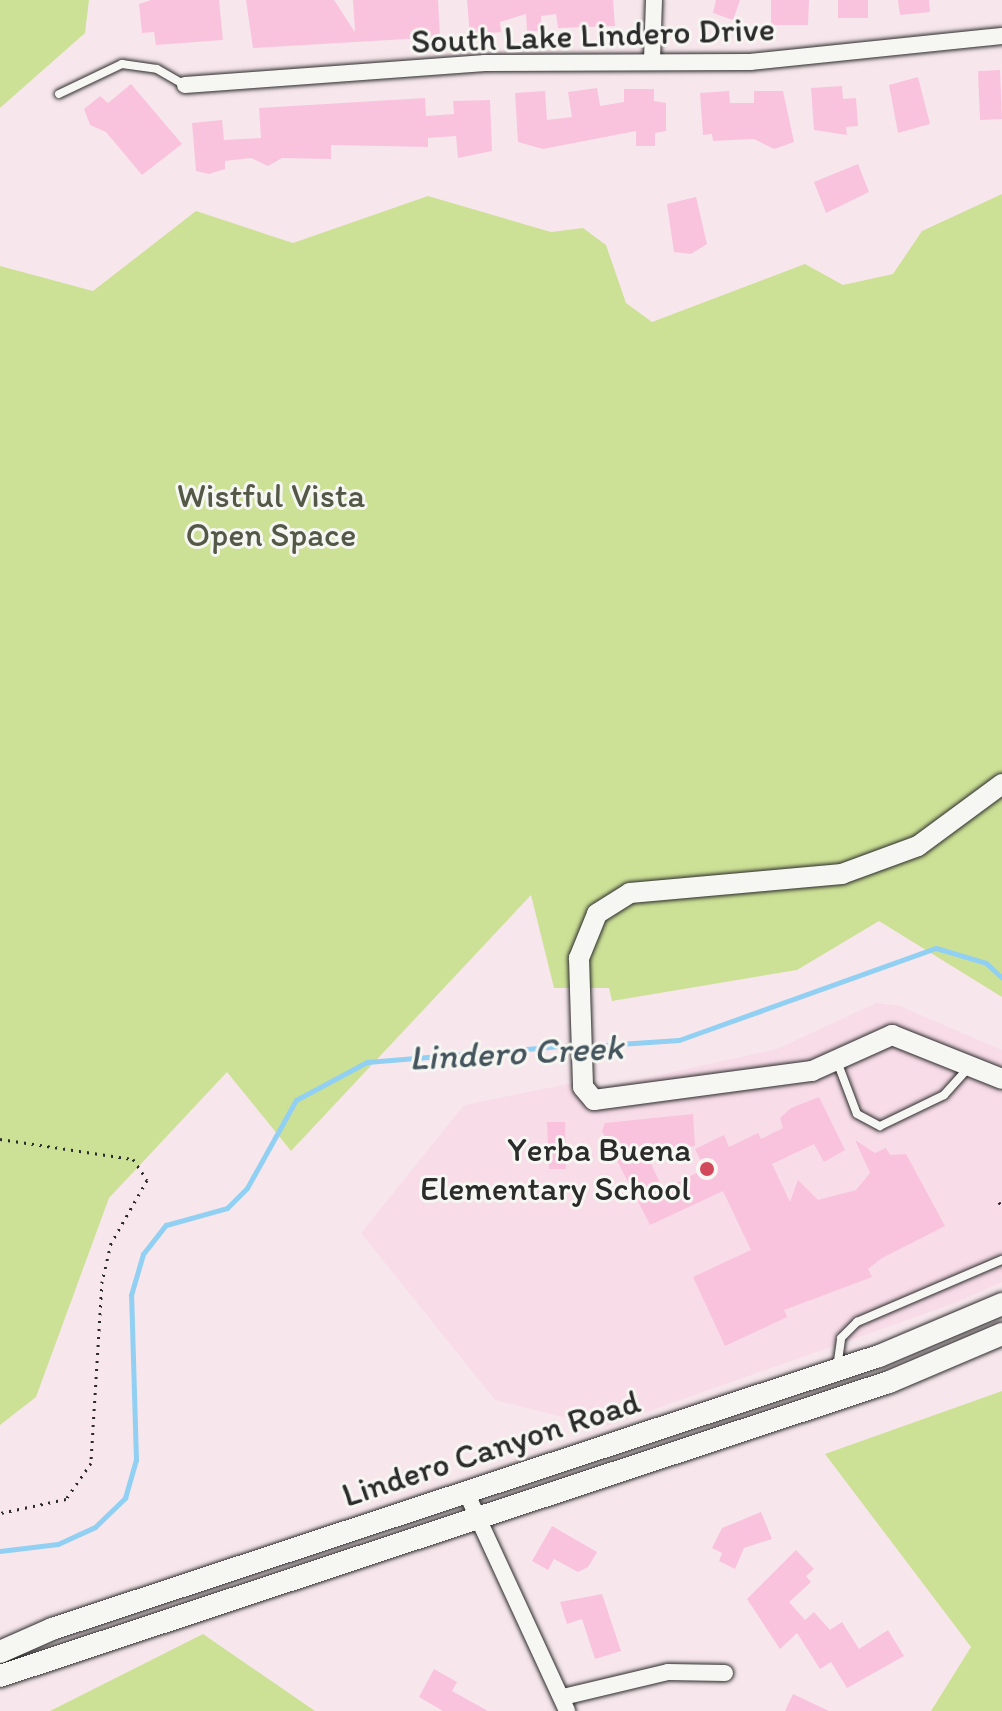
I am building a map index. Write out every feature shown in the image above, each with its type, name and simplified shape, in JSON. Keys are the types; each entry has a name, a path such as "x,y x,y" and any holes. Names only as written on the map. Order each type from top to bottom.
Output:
{"main road":[{"name":"Lindero Canyon Road","path":"0,1652 466,1492 836,1371 1002,1304"},
{"name":"Lindero Canyon Road","path":"0,1676 889,1382 1002,1334"}],"street":[{"path":"652,60 654,0"},
{"name":"South Lake Lindero Drive","path":"185,85 652,60 750,62 1002,36"},
{"path":"1002,784 918,846 842,874 652,889 610,902 586,930 580,990 582,1077 588,1096 601,1102 838,1064 892,1035 1002,1079"},
{"path":"466,1492 565,1704 668,1672 725,1673"}],"lane":[{"path":"59,94 122,64 157,69 185,85"},
{"path":"838,1064 857,1114 880,1126 944,1095 970,1066"},
{"path":"836,1371 841,1338 857,1322 1002,1260"}],"path":[{"path":"0,1139 133,1159 147,1180 111,1243 102,1281 91,1463 66,1499 0,1513"}],"shaded area":[{"name":"Yerba Buena Elementary School","path":"876,1003 900,1006 1002,1050 1002,1282 955,1303 604,1427 495,1400 361,1233 464,1105 568,1084 605,1087 777,1049"}],"green space":[{"path":"0,0 89,0 85,33 0,108"},
{"name":"Wistful Vista Open Space","path":"1002,194 1002,997 879,921 797,970 612,1001 609,988 554,988 531,895 291,1151 227,1072 109,1198 36,1397 0,1425 0,266 93,291 196,211 293,243 428,196 551,232 583,228 606,245 626,303 652,322 805,264 843,285 893,274 922,231"},
{"path":"1002,1391 1002,1711 931,1711 971,1647 825,1454"},
{"path":"203,1634 315,1711 50,1711"}],"building":[{"path":"151,0 219,0 223,40 156,45 154,32 142,33 139,4"},
{"path":"246,0 334,0 355,32 353,0 438,0 440,37 253,48"},
{"path":"467,0 613,0 615,26 558,28 556,14 541,16 541,31 527,31 526,14 500,22 501,32 470,35"},
{"path":"716,0 740,0 733,20 713,13"},
{"path":"771,0 809,0 808,25 771,25"},
{"path":"838,0 868,0 868,18 838,18"},
{"path":"898,0 929,0 930,12 900,15"},
{"path":"1000,70 1002,119 980,120 978,71"},
{"path":"918,77 930,124 898,133 889,85"},
{"path":"131,84 182,144 142,175 106,132 90,125 84,109 100,96 108,103"},
{"path":"842,86 843,99 856,98 858,126 846,127 847,135 814,130 811,88"},
{"path":"597,88 600,106 624,102 624,89 654,89 654,101 666,103 666,131 655,133 655,146 636,146 636,131 543,149 518,142 515,93 545,91 547,120 572,117 568,92"},
{"path":"729,91 730,103 754,103 754,91 783,91 794,142 774,149 754,139 713,141 712,134 703,135 700,93"},
{"path":"425,98 426,116 454,114 453,101 490,100 492,151 458,158 456,136 428,138 428,147 331,145 331,159 282,158 268,166 251,158 225,161 225,169 209,174 196,171 192,123 222,120 224,140 261,138 259,108"},
{"path":"858,164 869,192 826,213 814,182"},
{"path":"696,197 707,244 691,254 674,252 667,204"},
{"path":"819,1097 845,1150 824,1162 814,1144 772,1164 790,1202 798,1180 818,1200 856,1190 870,1173 855,1140 875,1153 886,1148 890,1155 906,1154 945,1226 882,1258 868,1269 872,1277 784,1310 787,1317 725,1346 693,1277 751,1250 723,1191 650,1225 602,1131 605,1123 693,1114 695,1146 644,1149 663,1189 705,1169 695,1149 724,1135 729,1147 758,1133 761,1139 783,1128 780,1118 791,1108"},
{"path":"547,1122 565,1122 566,1169 549,1169"},
{"path":"761,1512 772,1539 744,1548 735,1569 719,1561 722,1553 712,1548 722,1528"},
{"path":"552,1526 597,1552 588,1567 578,1572 554,1559 548,1570 532,1561"},
{"path":"796,1550 814,1569 806,1576 811,1582 789,1602 805,1620 814,1612 830,1630 842,1622 859,1649 888,1630 904,1656 847,1688 831,1662 820,1669 797,1633 780,1649 747,1599"},
{"path":"602,1594 621,1651 595,1659 582,1619 567,1624 560,1602"},
{"path":"434,1669 457,1682 452,1691 488,1711 443,1711 419,1697"},
{"path":"793,1694 829,1711 785,1711"}],"waterway":[{"name":"Lindero Creek","path":"589,1046 679,1040 936,948 986,963 1002,978"},
{"name":"Lindero Creek","path":"0,1551 58,1544 95,1527 125,1498 136,1460 131,1295 143,1254 166,1225 227,1208 247,1188 296,1100 367,1062 575,1045"}],"place":[{"name":"Yerba Buena Elementary School","path":"707,1169"}]}
